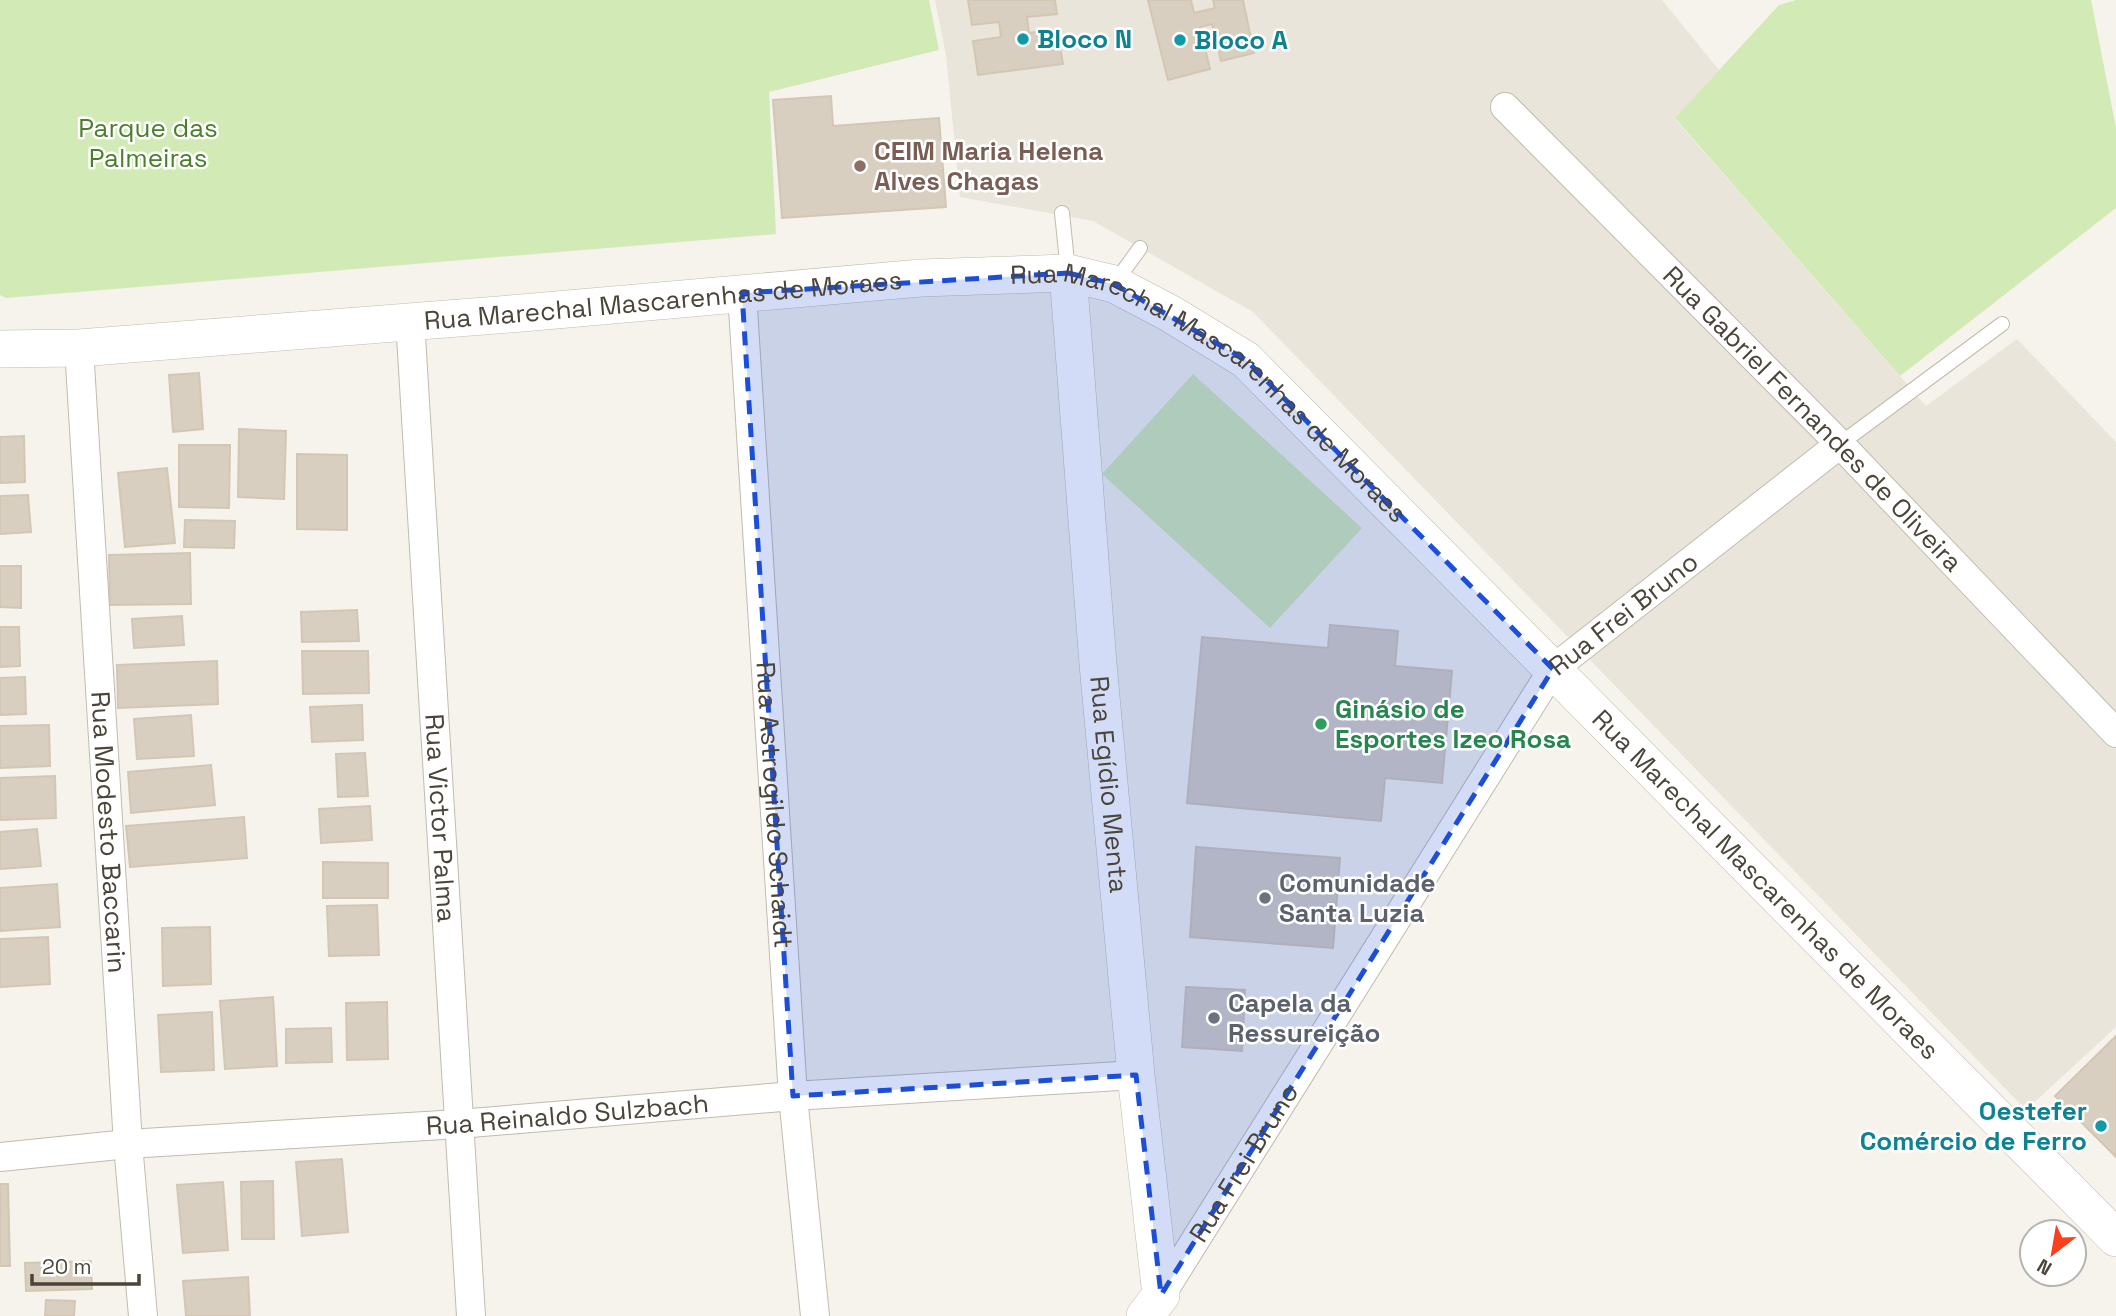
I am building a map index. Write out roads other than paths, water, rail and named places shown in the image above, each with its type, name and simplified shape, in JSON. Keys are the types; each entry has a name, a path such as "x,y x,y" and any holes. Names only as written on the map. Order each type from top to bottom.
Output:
{"street":[{"name":"Rua Gabriel Fernandes de Oliveira","path":"1505,107 1840,444 2116,733"},
{"name":"Rua Marechal Mascarenhas de Moraes","path":"0,349 79,348 921,278 1068,273 1114,284 1171,314 1246,360 2116,1238"},
{"name":"Rua Egídio Menta","path":"1068,273 1153,1306"},
{"name":"Rua Astrogildo Schaidt","path":"742,293 793,1096 816,1316"},
{"name":"Rua Victor Palma","path":"410,320 471,1316"},
{"name":"Rua Modesto Baccarin","path":"79,348 128,1144 143,1316"},
{"name":"Rua Frei Bruno","path":"1153,1306 1553,670 1840,444"},
{"name":"Rua Reinaldo Sulzbach","path":"0,1157 128,1144 459,1124 793,1096 1136,1074"}],"lane":[{"path":"1062,213 1068,273"},
{"path":"1114,284 1140,248"},
{"name":"Rua Frei Bruno","path":"1840,444 2003,324"}],"place":[{"name":"Bloco N","path":"1023,39"},
{"name":"Bloco A","path":"1180,40"},
{"name":"CEIM Maria Helena Alves Chagas","path":"860,166"},
{"name":"Ginásio de Esportes Izeo Rosa","path":"1321,724"},
{"name":"Comunidade Santa Luzia","path":"1265,898"},
{"name":"Capela da Ressureição","path":"1214,1018"},
{"name":"Oestefer Comércio de Ferro","path":"2101,1126"}],"park label":[{"name":"Parque das Palmeiras","path":"148,143"}]}
